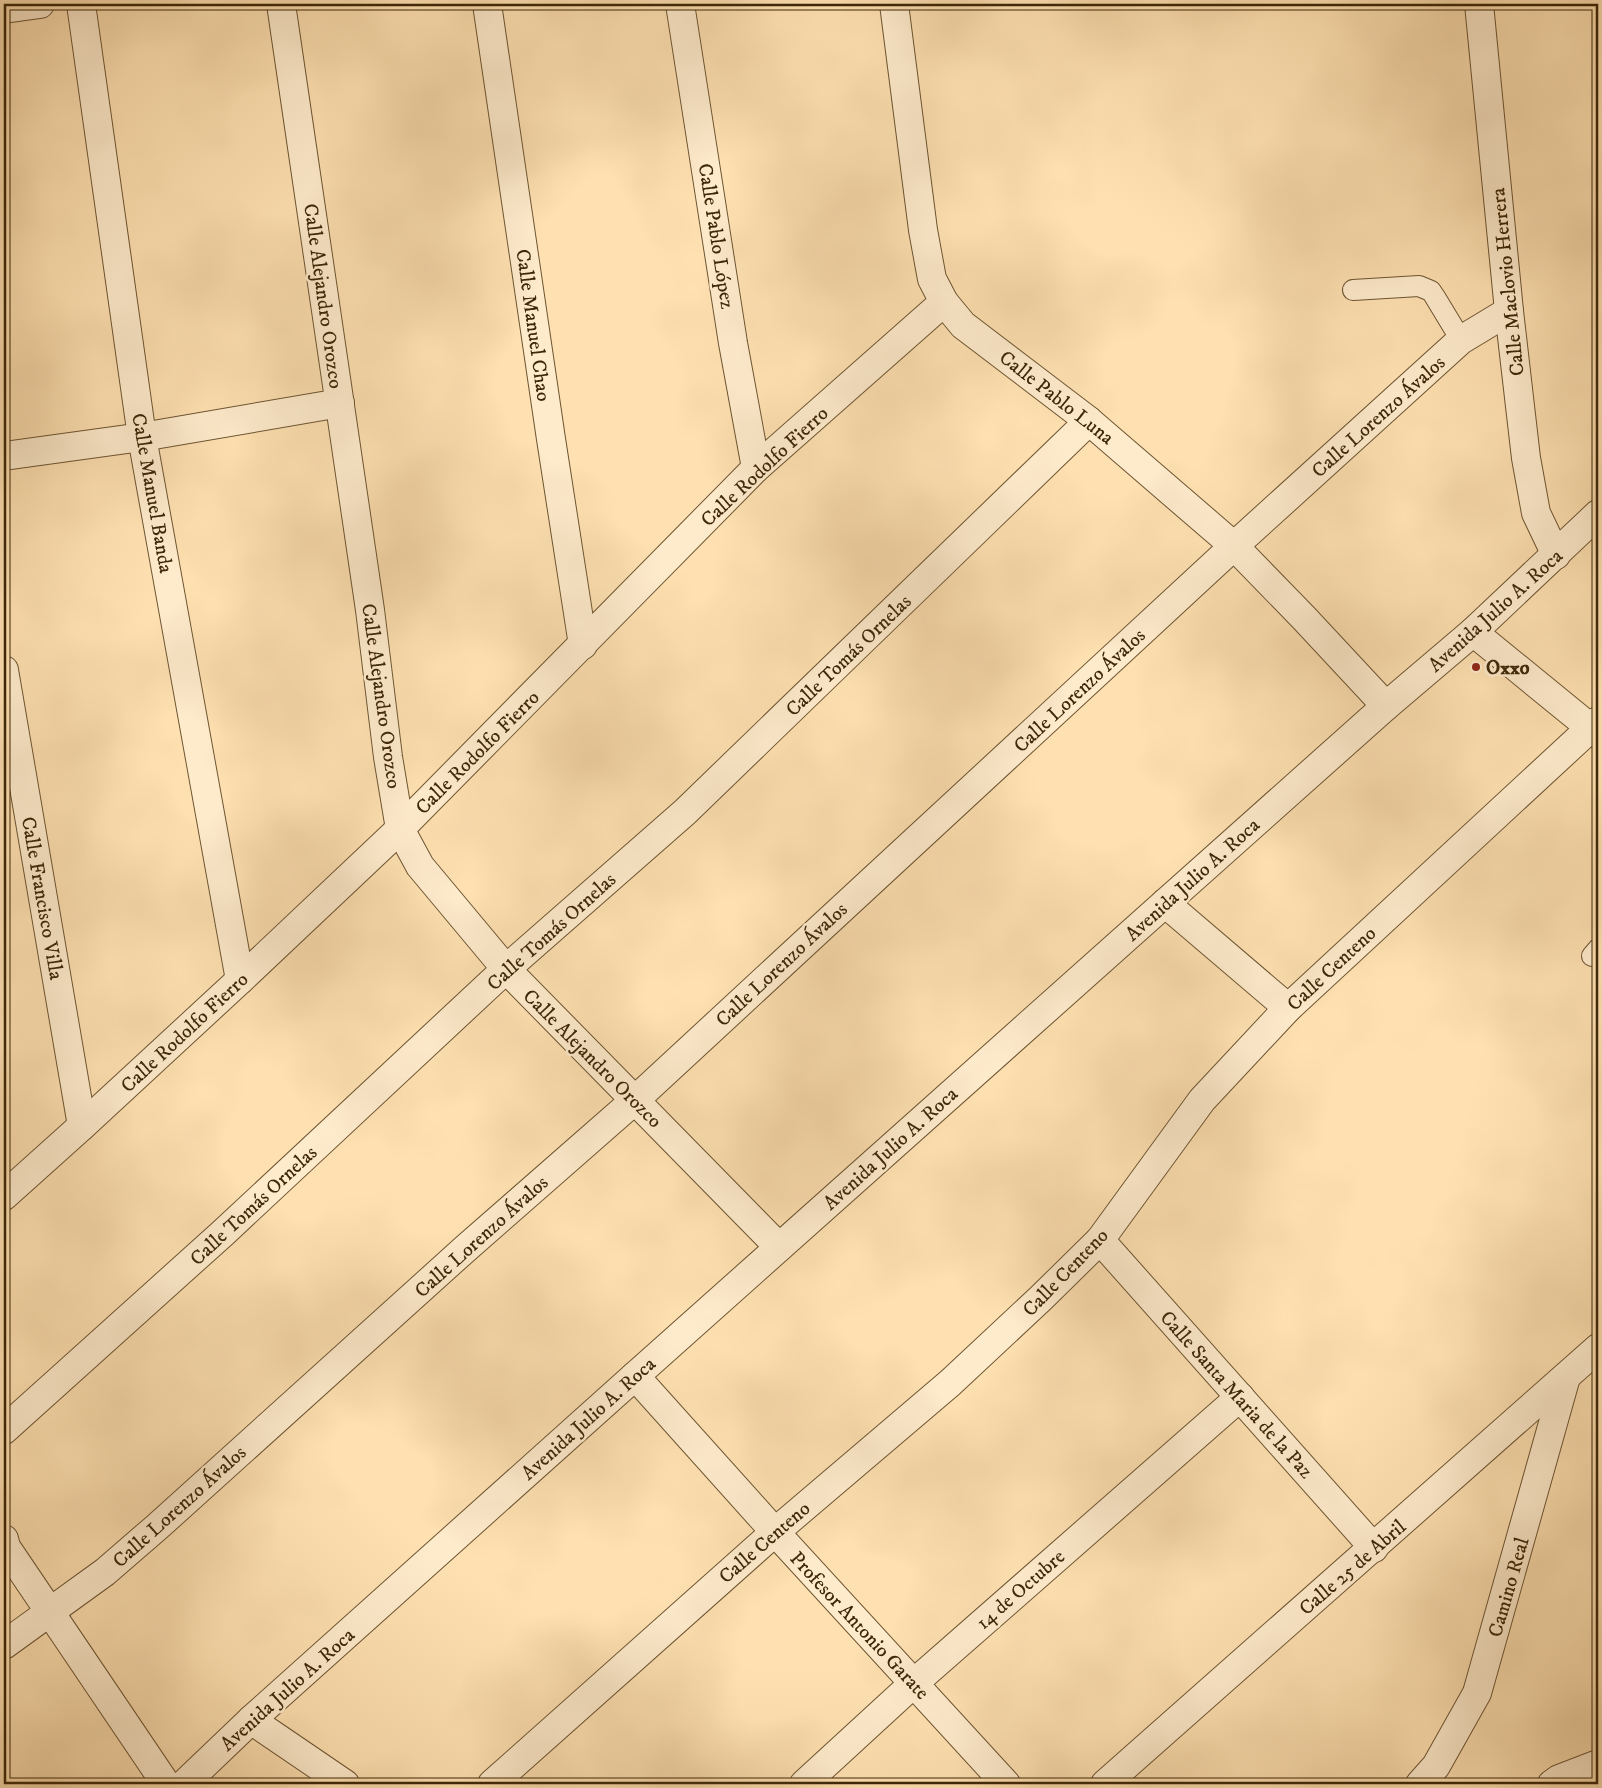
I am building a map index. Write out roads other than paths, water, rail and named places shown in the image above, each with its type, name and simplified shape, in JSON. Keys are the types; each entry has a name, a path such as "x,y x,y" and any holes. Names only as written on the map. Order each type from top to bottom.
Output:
{"street":[{"path":"4,10 40,4"},
{"name":"Calle Manuel Banda","path":"81,4 142,437 240,980"},
{"name":"Calle Alejandro Orozco","path":"281,4 370,610 388,757 400,829 420,866 506,969 779,1248"},
{"name":"Calle Manuel Chao","path":"487,4 550,439 583,645"},
{"name":"Calle Pablo López","path":"680,4 733,343 756,468"},
{"name":"Calle Pablo Luna","path":"894,4 923,230 932,279 944,302 963,325 1089,420 1234,546 1386,706"},
{"name":"Calle Maclovio Herrera","path":"1479,4 1509,311 1526,458 1536,513 1556,555"},
{"name":"Calle Rodolfo Fierro","path":"4,1196 240,980 400,829 756,468 944,302"},
{"name":"Calle Lorenzo Ávalos","path":"4,1645 105,1572 149,1534 465,1249 634,1100 1234,546 1461,340 1509,311"},
{"path":"4,456 142,437 340,403"},
{"name":"Calle Tomás Ornelas","path":"4,1430 223,1233 506,969 685,812 1089,420"},
{"name":"Avenida Julio A. Roca","path":"184,1784 251,1720 635,1376 1386,706 1474,632 1598,514"},
{"path":"1474,632 1596,728"},
{"name":"Calle Francisco Villa","path":"4,670 82,1126"},
{"name":"Calle Centeno","path":"492,1784 775,1532 950,1382 1041,1298 1100,1240 1202,1100 1288,1008 1596,728"},
{"path":"1165,903 1288,1008"},
{"name":"Calle Santa Maria de la Paz","path":"1100,1240 1374,1548"},
{"name":"Calle 25 de Abril","path":"1105,1784 1598,1348"},
{"name":"Profesor Antonio Garate","path":"635,1376 1006,1784"},
{"name":"Camino Real","path":"1436,1778 1478,1693 1566,1377"},
{"name":"14 de Octubre","path":"804,1784 914,1683 1240,1397"},
{"path":"5,1544 49,1613 166,1784"},
{"path":"251,1720 345,1784"},
{"path":"1552,1784 1559,1779 1598,1764"}],"lane":[{"path":"1353,290 1419,286 1426,288 1436,297 1461,340"}],"place":[{"name":"Oxxo","path":"1476,667"}]}
